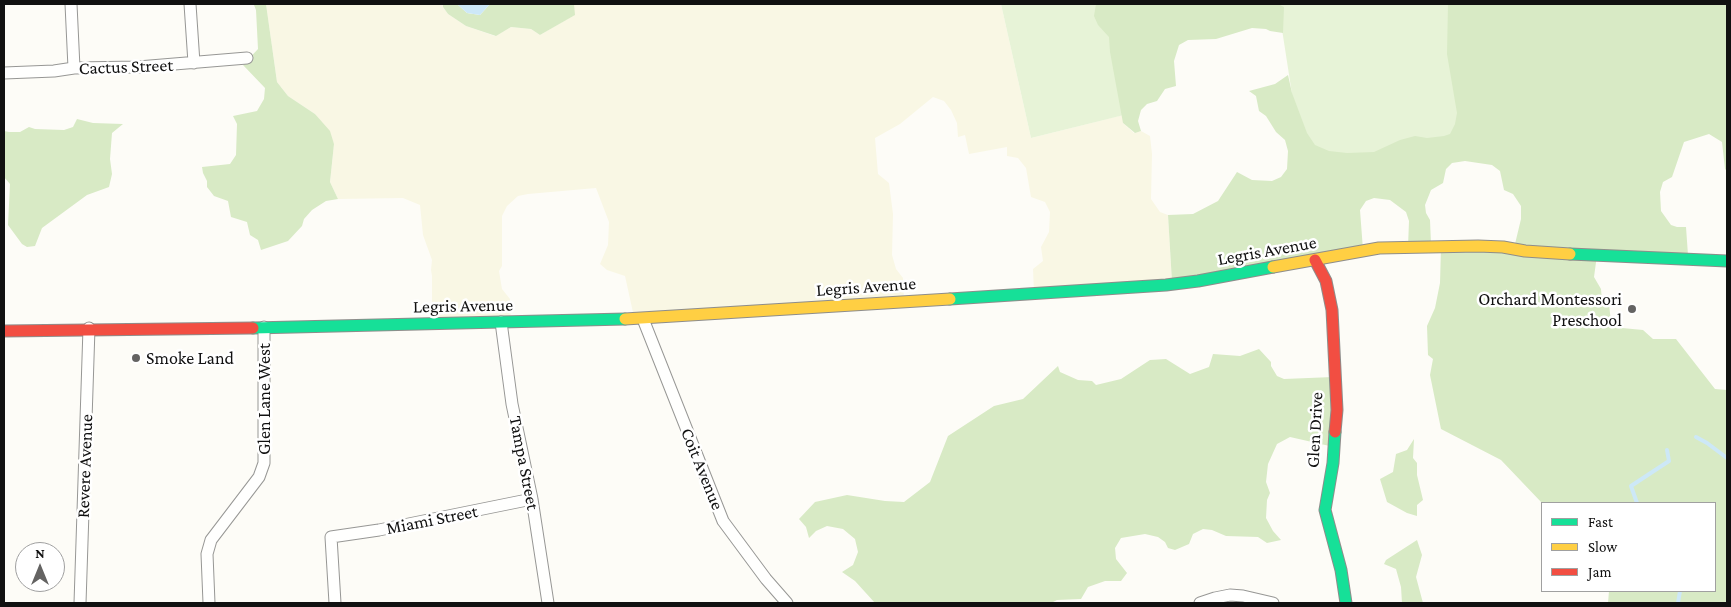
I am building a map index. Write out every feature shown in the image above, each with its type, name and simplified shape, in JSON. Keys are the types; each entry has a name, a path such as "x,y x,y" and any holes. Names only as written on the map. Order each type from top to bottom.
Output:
{"main road":[{"name":"Legris Avenue","path":"4,331 643,319 1166,285 1198,281 1379,248 1478,246 1606,257 1727,261"},
{"name":"Glen Drive","path":"1315,260 1326,281 1332,310 1337,410 1333,463 1325,510 1341,570 1346,603"}],"street":[{"path":"71,4 74,68"},
{"path":"190,4 194,64"},
{"name":"Cactus Street","path":"4,73 54,71 74,68 194,64 247,58"},
{"name":"Coit Avenue","path":"643,319 723,521 787,603"},
{"name":"Tampa Street","path":"501,322 512,404 532,499 548,603"},
{"name":"Glen Lane West","path":"210,603 207,554 211,540 259,477 264,463 264,327"},
{"name":"Revere Avenue","path":"80,603 89,328"},
{"name":"Miami Street","path":"335,603 331,537 379,530 532,499"},
{"path":"1200,603 1230,595 1274,603"}],"shaded area":[{"path":"266,4 443,4 448,14 466,26 495,36 511,27 531,29 540,35 574,15 574,4 1001,4 1031,138 1123,115 1123,123 1134,133 1141,131 1150,136 1152,154 1151,199 1160,212 1168,215 1172,282 1034,293 1033,269 1043,261 1041,247 1049,232 1050,212 1045,202 1031,197 1026,168 1018,158 1007,156 1007,147 969,154 965,135 958,137 957,123 951,110 944,101 933,97 900,124 875,138 878,174 889,183 893,214 892,255 896,269 903,278 904,300 634,317 625,276 607,270 600,264 608,245 609,222 596,188 518,196 507,206 502,216 502,266 499,271 502,289 510,299 511,321 432,323 432,260 423,235 420,205 403,198 338,199 330,182 334,144 315,114 288,96 277,82"}],"green space":[{"path":"251,4 266,4 277,82 288,96 315,114 330,131 334,144 330,182 338,199 326,201 312,210 304,219 302,226 288,241 261,250 258,240 250,235 247,222 231,217 228,201 214,196 207,187 202,167 230,164 236,155 237,124 233,116 257,111 264,99 265,88 243,65 258,49 256,10 254,5"},
{"path":"443,4 457,4 467,13 480,15 490,4 574,4 575,15 540,35 531,29 511,27 496,36 466,26 448,14"},
{"path":"1001,4 1499,4 1503,145 1303,165 1279,10 1162,19 1132,113 1031,138"},
{"path":"1096,4 1278,4 1284,7 1283,33 1252,28 1216,39 1188,40 1179,45 1174,61 1176,86 1165,89 1157,101 1147,104 1141,110 1138,121 1141,131 1135,133 1123,123 1109,37 1098,25 1094,16"},
{"path":"1448,4 1727,4 1727,171 1725,169 1722,142 1709,134 1684,142 1672,177 1663,182 1660,192 1661,211 1671,225 1686,227 1688,255 1597,255 1594,277 1601,289 1602,301 1609,304 1611,322 1622,328 1643,330 1653,339 1676,339 1715,389 1727,390 1727,603 1608,603 1609,592 1716,592 1716,502 1541,502 1501,460 1441,429 1430,375 1433,359 1428,355 1427,326 1435,308 1440,283 1441,247 1515,244 1521,219 1521,206 1513,194 1504,190 1500,171 1492,165 1465,161 1452,163 1446,169 1443,183 1431,190 1425,205 1426,213 1430,220 1431,244 1408,247 1409,221 1406,212 1390,200 1374,198 1366,201 1360,210 1363,250 1172,282 1168,215 1193,214 1218,201 1237,172 1252,180 1272,181 1281,177 1287,169 1288,151 1285,140 1276,132 1266,116 1259,111 1256,96 1249,91 1275,84 1288,75 1292,93 1307,133 1315,145 1329,151 1347,153 1374,152 1400,140 1415,136 1427,138 1450,134 1455,124 1457,113 1447,54"},
{"path":"77,119 93,123 123,124 112,133 110,159 112,174 109,187 87,195 42,228 35,246 27,247 22,244 8,225 10,184 4,177 4,131 20,132 29,127 64,130 73,127"},
{"path":"1259,349 1271,362 1271,366 1277,376 1284,379 1333,377 1334,447 1290,437 1277,444 1268,464 1266,482 1270,493 1267,500 1266,518 1273,531 1281,540 1267,543 1258,537 1226,536 1212,530 1203,529 1193,534 1189,544 1175,550 1168,548 1165,542 1158,537 1145,534 1121,538 1115,548 1116,559 1127,573 1121,581 1105,581 1088,587 1081,599 1057,600 1051,603 875,603 855,581 842,572 853,565 858,552 855,539 843,529 827,526 816,531 809,538 806,527 799,519 815,502 847,495 904,502 930,482 948,436 994,406 1023,399 1058,366 1060,372 1078,380 1092,381 1096,385 1121,379 1150,360 1166,359 1190,374 1209,367 1213,354 1240,356"},
{"path":"1414,439 1413,458 1417,463 1417,475 1423,500 1417,505 1417,516 1407,513 1387,502 1380,479 1393,472 1396,454 1407,450"},
{"path":"1417,540 1422,555 1416,577 1423,603 1402,603 1401,587 1396,569 1384,564 1386,560"}],"water":[{"path":"457,4 490,4 480,15 467,13"}],"waterway":[{"path":"1696,437 1727,458"},
{"path":"1637,502 1631,486 1669,461 1667,450"},
{"path":"1678,603 1680,592"}],"traffic: fast":[{"path":"1570,254 1727,261"},
{"path":"950,299 1166,285 1273,267"},
{"path":"253,328 625,319"},
{"path":"1335,432 1333,463 1325,510 1341,570 1346,603"}],"traffic: slow":[{"path":"1273,267 1379,248 1478,246 1570,254"},
{"path":"625,319 950,299"}],"traffic: jam":[{"path":"1315,260 1326,281 1332,310 1337,410 1335,432"},
{"path":"4,331 253,328"}],"place":[{"name":"Orchard Montessori Preschool","path":"1632,309"},
{"name":"Smoke Land","path":"136,358"}]}
